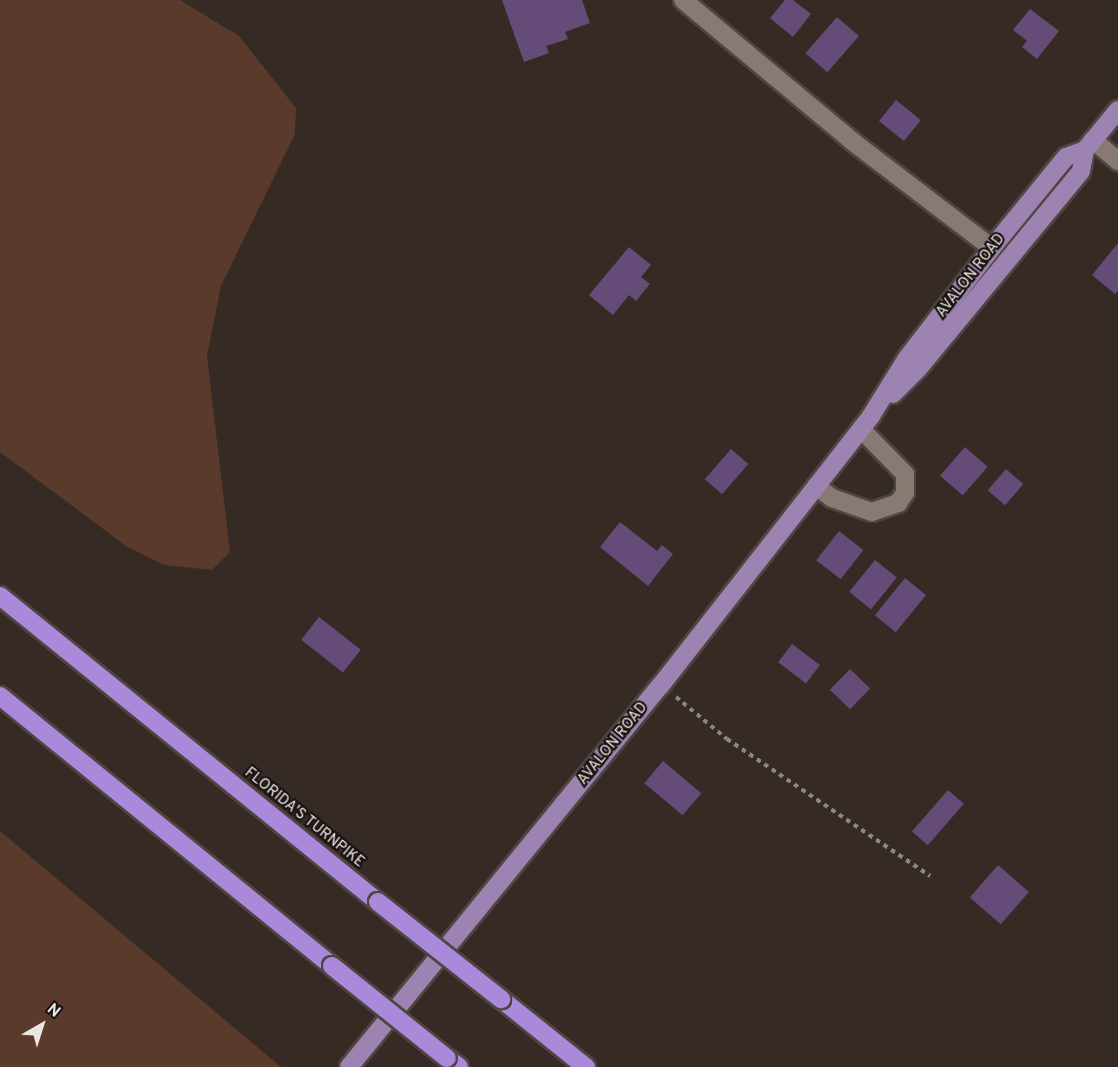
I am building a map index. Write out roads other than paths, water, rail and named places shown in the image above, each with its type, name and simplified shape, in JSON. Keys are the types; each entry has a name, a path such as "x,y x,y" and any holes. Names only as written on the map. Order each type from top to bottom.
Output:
{"highway":[{"name":"FLORIDA'S TURNPIKE","path":"0,596 586,1067"},
{"path":"0,696 453,1062"}],"main road":[{"name":"AVALON ROAD","path":"349,1067 661,685 866,422 907,358 992,248 1066,157 1089,145 1118,110"},
{"name":"AVALON ROAD","path":"866,422 918,369 1082,171 1089,145"}],"lane":[{"path":"683,0 852,141 992,248"},
{"path":"1089,145 1118,161"},
{"path":"816,486 832,498 872,512 898,503 905,493 905,474 866,422"}]}
